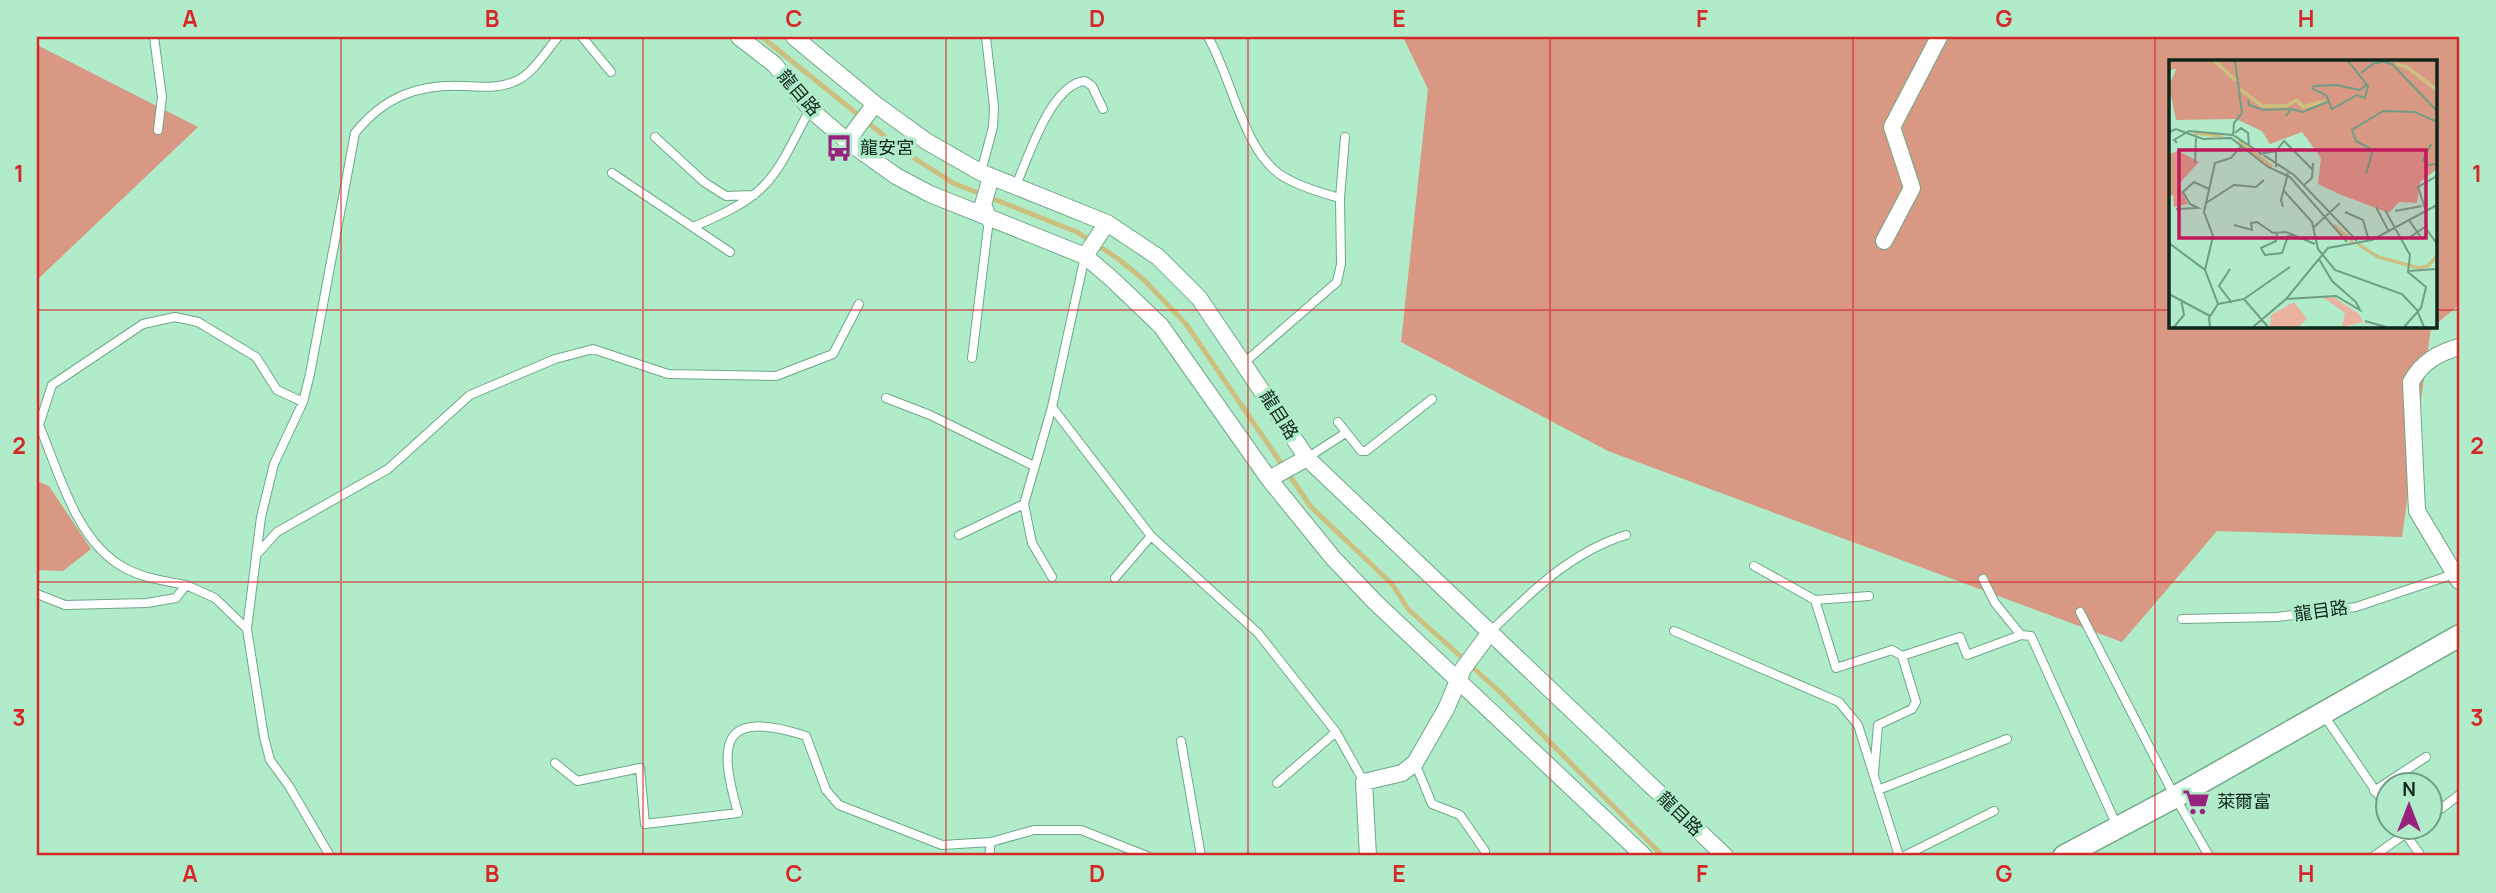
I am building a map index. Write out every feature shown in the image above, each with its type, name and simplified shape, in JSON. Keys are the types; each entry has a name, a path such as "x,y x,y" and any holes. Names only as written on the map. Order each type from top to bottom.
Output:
{"street":[{"name":"龍目路","path":"738,37 774,64 810,109 908,182 1087,253 1161,326 1333,558 1375,603 1461,675 1644,856"},
{"path":"1884,241 1912,188 1892,127 1939,37"},
{"name":"龍目路","path":"799,38 872,107 926,141 987,178 1016,185 1104,227 1158,257 1199,298 1245,362 1302,461 1486,636 1725,856"},
{"path":"849,137 872,107"},
{"path":"986,212 987,178"},
{"path":"1087,253 1104,227"},
{"path":"2457,577 2417,511 2411,382 2417,371 2437,354 2459,347"},
{"path":"1271,477 1302,461"},
{"path":"1368,856 1364,782 1402,773 1415,763 1461,675 1486,636"},
{"path":"2064,856 2175,797 2459,636"}],"lane":[{"path":"154,37 162,97 158,130"},
{"path":"330,856 271,760 264,737 247,629 261,517 274,464 303,402 355,133 372,112 397,97 434,85 500,88 521,79 558,37"},
{"path":"582,37 611,72"},
{"path":"986,37 994,107 987,178"},
{"path":"1208,37 1221,60 1251,141 1269,166 1284,177 1340,198"},
{"path":"1016,185 1057,97 1072,83 1085,81 1092,86 1103,109"},
{"path":"693,228 757,195 774,178 810,109"},
{"path":"655,137 704,182 726,196 757,195"},
{"path":"1245,362 1337,282 1341,264 1340,198 1345,137"},
{"path":"612,173 730,252"},
{"path":"972,358 986,212"},
{"path":"1052,577 1032,543 1024,504 1052,407 1087,253"},
{"path":"258,553 277,532 388,469 470,395 555,359 593,349 668,374 776,376 833,354 859,304"},
{"path":"247,629 215,598 186,585 124,568 103,553 79,520 39,425 52,385 144,324 175,317 198,321 256,357 277,390 303,402"},
{"path":"886,398 930,415 1034,467"},
{"path":"1338,422 1344,433 1361,451 1366,451 1432,399"},
{"path":"1052,407 1150,536 1258,633 1336,732 1364,782"},
{"path":"1302,461 1344,433"},
{"path":"959,535 1024,504"},
{"path":"1486,636 1544,580 1604,542 1626,535"},
{"path":"1115,578 1150,536"},
{"path":"1754,566 1815,600 1869,596"},
{"name":"龍目路","path":"2182,619 2277,617 2356,607 2457,577"},
{"path":"1983,579 1995,603 2021,635"},
{"path":"37,594 65,606 146,603 176,598 186,585"},
{"path":"1815,600 1836,668 1892,650 1902,656 1916,702 1912,709 1878,725 1874,776"},
{"path":"2080,612 2175,797 2209,856"},
{"path":"1674,631 1839,702 1858,725 1899,856"},
{"path":"1902,656 1960,637 1967,655 2021,635 2031,636 2118,828"},
{"path":"2322,712 2374,791"},
{"path":"555,763 576,781 640,768 645,824 738,813 729,782 728,740 736,730 747,727 784,729 806,736 826,790 839,805 942,845 991,842 1034,830 1081,830 1145,856"},
{"path":"1277,783 1336,732"},
{"path":"1878,790 2007,739"},
{"path":"1181,741 1201,856"},
{"path":"2406,770 2426,757"},
{"path":"1415,763 1432,804 1460,815 1485,851"},
{"path":"2444,806 2459,795"},
{"path":"1904,856 1994,811"},
{"path":"2374,856 2392,840"},
{"path":"2410,840 2421,856"},
{"path":"989,856 991,842"}],"shaded area":[{"path":"1403,37 2459,37 2459,305 2436,324 2436,60 2169,60 2169,327 2432,327 2402,537 2217,531 2122,642 1608,451 1401,342 1428,89"},
{"path":"37,45 198,127 37,280"},
{"path":"37,481 49,486 91,549 63,571 37,570"}],"waterway":[{"path":"762,37 903,151 953,183 1077,232 1143,279 1186,324 1311,507 1392,584 1408,609 1500,692 1663,856"}],"place":[{"name":"龍安宮","path":"839,148"},
{"name":"萊爾富","path":"2196,802"}]}
